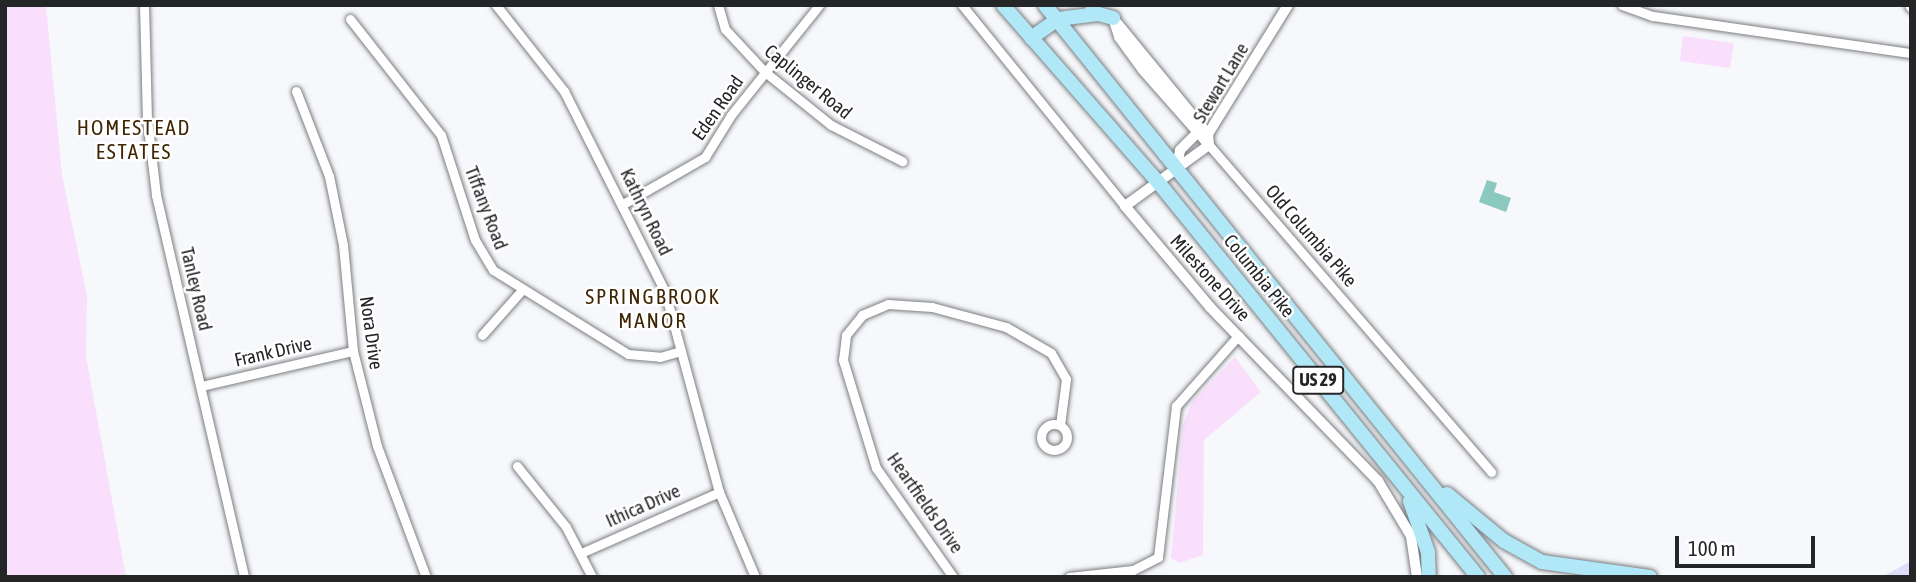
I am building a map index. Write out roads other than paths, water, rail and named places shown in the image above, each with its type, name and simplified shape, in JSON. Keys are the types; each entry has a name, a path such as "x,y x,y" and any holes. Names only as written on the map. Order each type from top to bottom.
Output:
{"highway":[{"name":"Columbia Pike","path":"1003,5 1158,182 1478,577"},
{"name":"Columbia Pike","path":"1045,5 1505,577"},
{"path":"1073,5 1100,10 1113,18"},
{"path":"1031,38 1058,19 1100,10"},
{"path":"1409,457 1475,520 1542,562 1650,577"},
{"path":"1402,484 1422,528 1429,577"}],"street":[{"name":"Tanley Road","path":"144,5 147,119 156,195 244,577"},
{"name":"Kathryn Road","path":"496,5 550,66 624,204 665,292 719,492 755,577"},
{"name":"Caplinger Road","path":"718,5 725,29 765,72 831,125 902,161"},
{"name":"Eden Road","path":"624,204 705,157 765,72 819,5"},
{"name":"Milestone Drive","path":"962,5 1125,206 1238,336 1378,481 1411,536 1417,577"},
{"name":"Stewart Lane","path":"1125,206 1177,166 1188,164 1208,140 1288,5"},
{"path":"1622,5 1653,16 1911,53"},
{"name":"Old Columbia Pike","path":"1113,18 1119,37 1196,134 1208,140"},
{"name":"Old Columbia Pike","path":"1113,18 1208,140 1491,472"},
{"name":"Tiffany Road","path":"350,19 432,119 482,256 522,291 628,354 681,351"},
{"name":"Nora Drive","path":"296,91 329,176 343,244 353,351 377,446 426,577"},
{"name":"Stewart Lane","path":"1177,166 1180,150 1196,134"},
{"path":"482,335 522,291"},
{"name":"Heartfields Drive","path":"953,577 876,468 843,360 846,335 862,314 888,304 932,307 1006,327 1051,353 1066,379 1060,425"},
{"path":"1069,577 1133,570 1158,558 1176,406 1238,336"},
{"name":"Frank Drive","path":"201,386 353,351"},
{"path":"517,466 548,499 581,553 592,577"},
{"name":"Ithica Drive","path":"581,553 719,492"}],"district":[{"name":"HOMESTEAD ESTATES","path":"134,139"},
{"name":"SPRINGBROOK MANOR","path":"653,308"}]}
